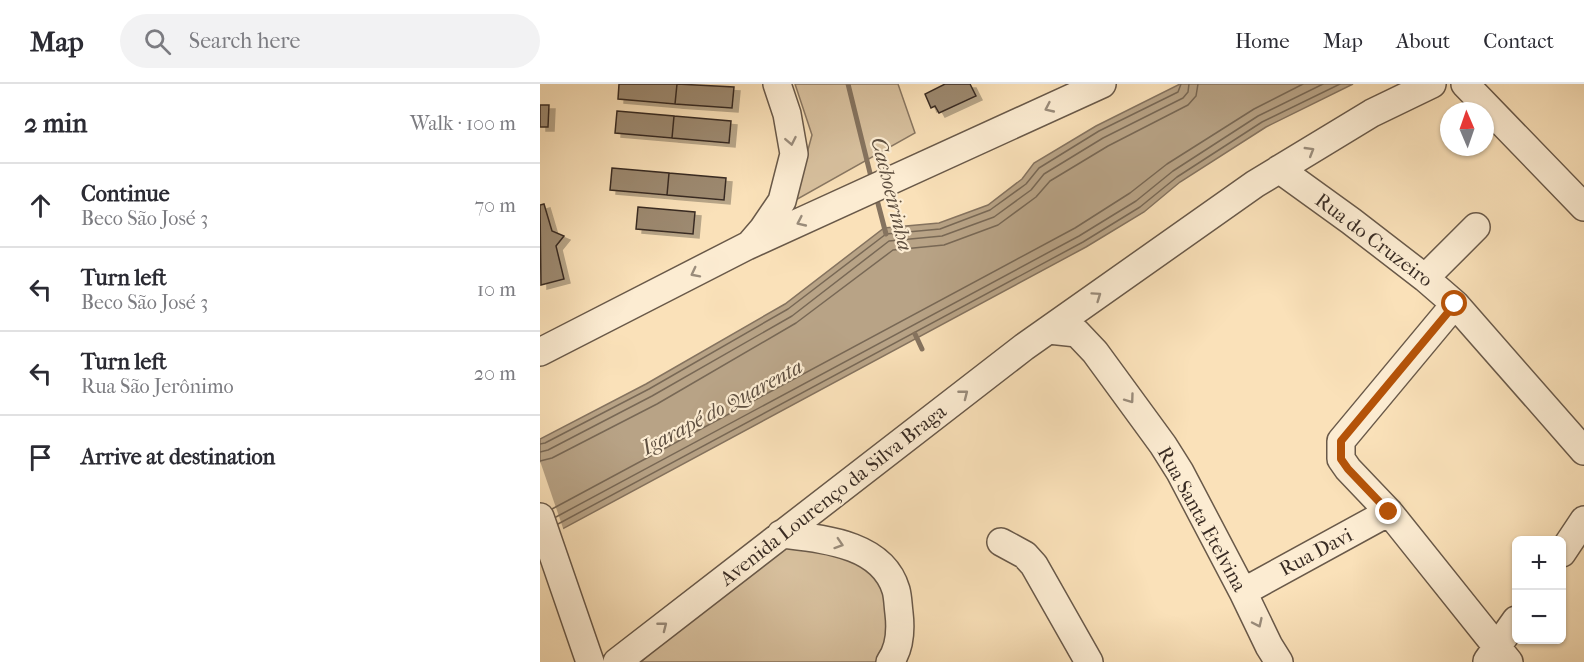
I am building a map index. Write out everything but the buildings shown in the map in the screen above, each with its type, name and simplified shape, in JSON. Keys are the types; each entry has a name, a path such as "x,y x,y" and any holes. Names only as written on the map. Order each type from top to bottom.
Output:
{"street":[{"path":"747,246 763,229 782,201 794,154 777,84"},
{"path":"540,352 747,246 1102,84"},
{"name":"Avenida Lourenço da Silva Braga","path":"617,662 1049,330 1255,184 1372,113 1432,84"},
{"path":"1465,84 1584,207"},
{"name":"Rua do Cruzeiro","path":"1279,170 1351,221 1455,304 1584,451"},
{"path":"1425,278 1476,228"},
{"path":"1455,304 1341,441 1341,459 1389,512 1498,657 1512,628"},
{"name":"Rua Santa Etelvina","path":"1049,330 1077,333 1095,352 1163,445 1180,472 1279,662"},
{"name":"Rua Davi","path":"1243,591 1389,512"},
{"path":"540,517 590,662"},
{"path":"1566,547 1584,520"},
{"path":"781,534 830,541 861,551 885,569 896,590 901,628 896,654 890,662"},
{"path":"1001,542 1025,555 1034,565 1089,662"}],"shaded area":[{"path":"795,84 898,84 915,133 794,201 812,135"},
{"path":"799,546 845,554 884,580 895,615 880,662 641,662 768,547"}],"water":[{"name":"Igarapé do Quarenta","path":"1180,84 1353,84 1266,127 1180,182 1144,212 1086,247 540,541 540,439 646,384 785,304 884,228 939,223 988,205 1022,179 1034,163 1096,126"}],"pier":[{"path":"540,461 564,531 540,544"}],"waterway":[{"name":"Cachoeirinha","path":"848,84 872,181"},
{"name":"Cachoeirinha","path":"876,196 886,234"},
{"path":"915,334 922,349"}],"route":[{"path":"1389,512 1341,459 1339,451 1341,441 1455,304"}]}
